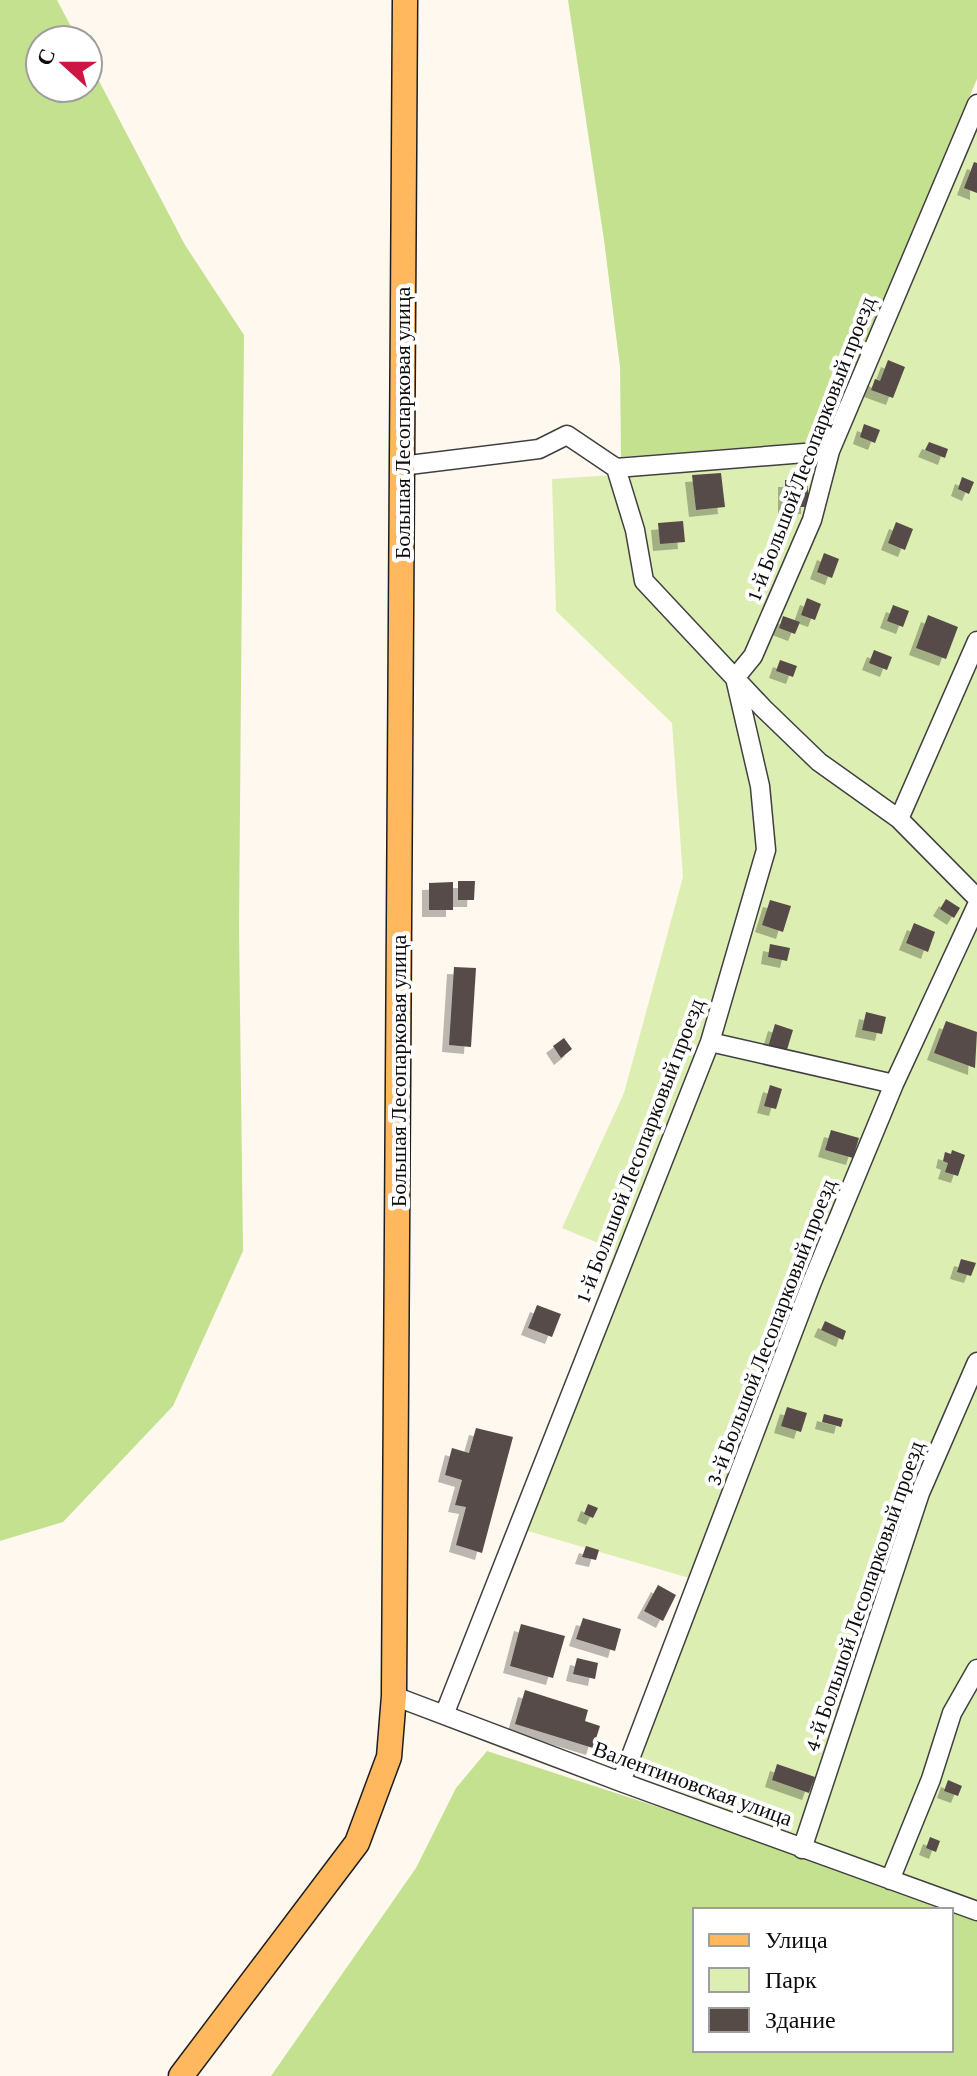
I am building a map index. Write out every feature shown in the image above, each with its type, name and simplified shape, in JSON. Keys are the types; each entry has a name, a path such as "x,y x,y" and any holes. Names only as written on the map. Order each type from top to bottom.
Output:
{"main road":[{"name":"Большая Лесопарковая улица","path":"181,2076 357,1843 389,1757 394,1696 405,0"}],"street":[{"name":"1-й Большой Лесопарковый проезд","path":"444,1715 710,1042 766,850 760,786 735,678 753,656 812,520 830,451 977,104"},
{"path":"401,466 539,449 567,435 616,468 830,451"},
{"path":"616,468 635,530 644,581 819,762 899,819 977,898"},
{"path":"899,819 977,641"},
{"name":"3-й Большой Лесопарковый проезд","path":"621,1782 812,1282 894,1084 977,905"},
{"path":"710,1042 894,1084"},
{"name":"4-й Большой Лесопарковый проезд","path":"802,1849 920,1493 977,1362"},
{"path":"890,1880 931,1779 952,1713 976,1674"},
{"name":"Валентиновская улица","path":"394,1696 977,1911"}],"green space":[{"path":"0,0 57,0 70,24 24,24 24,104 104,104 104,91 185,245 244,335 239,928 243,1251 173,1406 63,1522 0,1541"},
{"path":"568,0 977,0 977,79 825,441 621,457 620,367"},
{"path":"977,113 977,1910 624,1769 696,1580 514,1527 615,1250 562,1228 624,1093 683,877 672,723 556,611 552,479 828,461"},
{"path":"487,1751 977,1911 977,2076 271,2076 416,1868 456,1788"}],"building":[{"path":"974,162 977,163 977,193 964,188"},
{"path":"888,360 905,367 893,398 871,390 875,379 880,381"},
{"path":"864,424 880,430 875,443 860,437"},
{"path":"929,442 948,449 945,458 925,450"},
{"path":"721,473 725,507 696,510 692,475"},
{"path":"962,477 974,482 969,494 958,489"},
{"path":"785,480 808,480 808,507 785,507"},
{"path":"683,521 685,542 660,544 658,523"},
{"path":"896,522 913,529 905,550 888,543"},
{"path":"824,553 839,559 832,578 817,572"},
{"path":"807,598 821,604 815,620 801,615"},
{"path":"893,605 909,611 903,627 887,621"},
{"path":"928,615 958,627 946,659 916,648"},
{"path":"783,616 800,622 795,634 779,628"},
{"path":"874,650 892,657 887,670 869,663"},
{"path":"780,660 797,666 793,677 776,671"},
{"path":"458,881 475,881 474,900 458,900"},
{"path":"453,882 453,910 429,910 429,883"},
{"path":"946,899 960,908 954,918 940,909"},
{"path":"770,900 791,906 783,932 762,925"},
{"path":"914,923 935,932 928,952 906,943"},
{"path":"770,944 790,948 787,961 768,957"},
{"path":"454,967 476,968 471,1047 449,1045"},
{"path":"866,1012 886,1017 882,1034 862,1030"},
{"path":"946,1021 977,1032 975,1068 934,1053"},
{"path":"775,1024 793,1030 786,1053 768,1047"},
{"path":"564,1038 572,1049 561,1058 553,1046"},
{"path":"770,1085 782,1089 776,1109 764,1106"},
{"path":"831,1130 859,1138 853,1158 825,1150"},
{"path":"952,1150 965,1155 958,1176 945,1172 948,1163 943,1161 945,1152 951,1154"},
{"path":"961,1259 976,1263 971,1276 957,1272"},
{"path":"537,1305 561,1314 552,1337 528,1328"},
{"path":"825,1321 846,1331 843,1340 821,1330"},
{"path":"787,1407 807,1413 801,1432 781,1426"},
{"path":"824,1414 843,1419 841,1427 822,1422"},
{"path":"476,1428 513,1437 482,1553 456,1545 466,1507 455,1505 462,1480 445,1475 452,1448 469,1453"},
{"path":"588,1504 598,1508 593,1518 584,1514"},
{"path":"586,1546 599,1550 596,1560 582,1557"},
{"path":"658,1585 676,1595 663,1621 644,1611"},
{"path":"583,1618 621,1629 615,1651 576,1639"},
{"path":"521,1624 565,1636 553,1678 510,1666"},
{"path":"577,1658 598,1663 595,1679 573,1674"},
{"path":"525,1690 588,1710 585,1721 600,1726 593,1748 515,1724"},
{"path":"777,1764 815,1777 809,1793 772,1780"},
{"path":"948,1780 962,1786 958,1796 944,1791"},
{"path":"930,1837 940,1841 936,1852 926,1848"}]}
